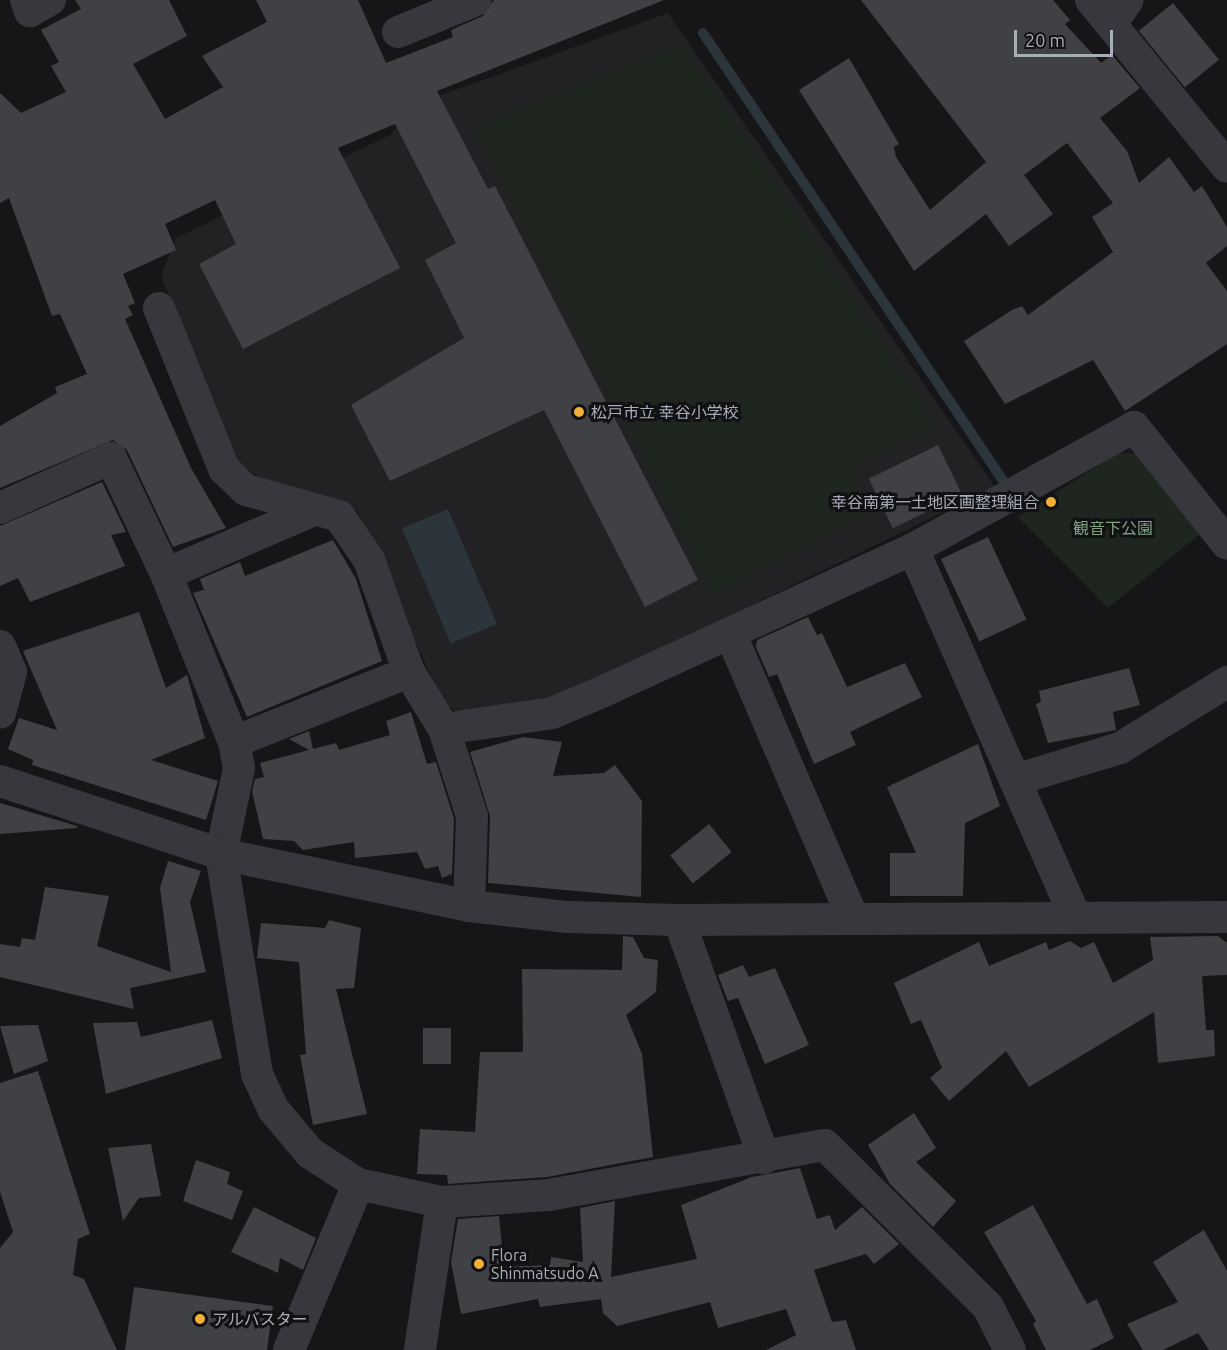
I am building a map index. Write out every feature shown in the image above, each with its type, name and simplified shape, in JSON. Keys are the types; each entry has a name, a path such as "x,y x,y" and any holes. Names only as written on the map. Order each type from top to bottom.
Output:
{"street":[{"path":"26,0 30,11 50,0"},
{"path":"398,32 476,0"},
{"path":"1091,0 1120,12 1227,167"},
{"path":"159,308 224,469 246,490 339,516 353,531 409,672 444,729 472,816 469,906"},
{"path":"444,729 552,713 730,636 913,549 1134,427 1227,544"},
{"path":"0,508 111,458 166,574 234,742 239,768 221,854 257,1074 288,1132 310,1154 358,1184 442,1202 549,1195 764,1158 825,1145 988,1307 1010,1350"},
{"path":"166,574 314,510"},
{"path":"913,549 1018,779 1075,917"},
{"path":"730,636 853,918"},
{"path":"0,646 11,672 0,713"},
{"path":"234,742 409,672"},
{"path":"1018,779 1120,748 1227,682"},
{"path":"0,782 221,854 469,906 679,920 1227,917"},
{"path":"679,920 764,1158"},
{"path":"289,1350 358,1184"},
{"path":"420,1350 442,1202"}],"shaded area":[{"name":"松戸市立 幸谷小学校","path":"668,13 995,487 554,701 460,713 443,703 358,512 343,502 270,485 238,462 161,276 176,238 392,134 411,106"},
{"path":"448,509 497,624 451,644 402,529"}],"green space":[{"path":"682,44 938,426 853,466 869,514 713,595 473,127"},
{"name":"観音下公園","path":"1119,452 1135,454 1200,534 1108,608 1018,517"}],"building":[{"path":"75,0 169,0 187,36 133,64 165,119 223,87 202,56 267,22 256,0 358,0 386,63 453,37 451,30 483,16 494,0 664,0 437,91 488,189 495,186 698,580 645,607 544,410 390,481 351,405 464,338 425,260 456,243 395,124 338,148 400,268 243,349 199,264 236,244 215,200 165,224 176,250 123,274 135,303 128,306 133,315 125,319 191,468 226,528 173,547 127,450 113,440 0,488 0,426 57,393 55,387 87,374 60,314 52,316 9,198 0,203 0,93 21,113 66,92 51,66 59,62 41,30 81,9"},
{"path":"861,0 1053,0 1070,20 1065,24 1101,63 1112,55 1140,88 1100,118 1127,151 1139,183 1169,157 1194,192 1202,186 1227,227 1227,246 1206,263 1227,291 1227,344 1125,411 1093,360 1005,404 964,341 1012,310 1022,306 1028,315 1113,252 1092,217 1113,203 1067,143 1024,175 1053,214 1009,246 986,214 914,271 799,90 849,58 899,144 894,147 896,157 930,210 986,162"},
{"path":"1173,3 1219,60 1185,87 1139,31"},
{"path":"938,445 962,494 893,528 869,479"},
{"path":"102,482 126,532 111,535 125,566 30,602 18,578 0,586 0,526"},
{"path":"988,537 1026,619 979,641 941,559"},
{"path":"333,540 356,579 382,661 247,717 193,593 204,590 200,579 240,562 245,576"},
{"path":"139,612 166,688 187,675 205,738 151,760 218,781 206,820 32,765 33,760 8,749 19,718 57,730 23,651"},
{"path":"808,617 817,635 822,633 847,687 905,663 922,697 850,732 856,745 814,764 777,674 769,677 756,647 757,640"},
{"path":"1129,668 1140,705 1113,712 1116,730 1048,743 1036,704 1041,702 1039,691"},
{"path":"411,712 427,764 436,762 454,819 452,874 442,878 438,866 425,869 417,852 355,858 354,842 303,850 294,841 263,839 252,791 255,779 264,777 260,763 309,750 289,739 309,731 313,749 336,743 339,750 390,735 386,721"},
{"path":"523,737 562,742 553,776 604,773 615,765 642,801 641,897 488,883 490,816 470,752"},
{"path":"978,744 1000,806 965,823 963,896 890,896 890,853 916,853 887,787"},
{"path":"0,803 77,826 77,828 0,834"},
{"path":"709,824 732,852 693,883 670,855"},
{"path":"168,861 201,871 190,902 206,972 130,988 134,1009 0,977 0,944 20,947 22,938 35,940 45,887 109,896 97,946 171,972 160,888"},
{"path":"329,920 361,928 354,988 336,989 367,1114 313,1125 300,1055 306,1054 299,962 257,958 261,923 325,928"},
{"path":"623,936 633,937 644,958 658,960 656,992 626,1015 642,1054 653,1157 547,1177 448,1184 447,1175 417,1174 420,1129 475,1132 480,1052 523,1052 522,969 622,970"},
{"path":"1218,936 1227,943 1227,975 1202,976 1206,1030 1214,1030 1215,1056 1158,1063 1154,1012 1029,1087 1006,1051 949,1101 930,1078 942,1068 921,1020 911,1024 894,983 979,942 989,966 1046,942 1049,950 1070,941 1081,948 1094,942 1113,983 1153,960 1150,937"},
{"path":"743,965 749,977 775,968 809,1045 765,1064 738,998 728,1001 718,975"},
{"path":"212,1020 222,1058 106,1094 93,1023 137,1022 141,1037"},
{"path":"38,1025 48,1061 14,1074 0,1026"},
{"path":"423,1028 451,1028 451,1064 423,1064"},
{"path":"38,1071 90,1234 78,1239 73,1275 84,1279 117,1350 0,1350 0,1248 13,1232 0,1192 0,1083"},
{"path":"914,1113 936,1148 916,1162 956,1201 933,1227 890,1184 868,1145"},
{"path":"151,1144 161,1196 139,1198 123,1221 108,1148"},
{"path":"196,1160 230,1172 227,1184 243,1191 232,1220 183,1201"},
{"path":"800,1168 817,1219 830,1215 835,1230 862,1207 899,1244 874,1264 866,1254 814,1270 832,1322 846,1320 856,1350 766,1350 796,1335 786,1309 718,1328 710,1302 617,1326 603,1313 601,1299 540,1307 538,1299 461,1314 451,1262 458,1219 499,1216 504,1267 550,1265 551,1257 583,1262 580,1208 615,1201 611,1277 697,1259 681,1205 752,1177"},
{"path":"1033,1205 1087,1304 1097,1299 1114,1338 1090,1350 1046,1350 1033,1324 1036,1321 984,1232"},
{"path":"254,1207 316,1238 303,1270 280,1258 278,1273 231,1252"},
{"path":"1204,1230 1227,1271 1227,1350 1209,1350 1198,1333 1163,1350 1143,1350 1127,1324 1178,1302 1153,1262"},
{"name":"アルバスター","path":"134,1287 273,1306 267,1350 125,1350"}],"waterway":[{"path":"703,33 1006,485"}],"place":[{"name":"松戸市立 幸谷小学校","path":"579,412"},
{"name":"幸谷南第一土地区画整理組合","path":"1051,502"},
{"name":"Flora Shinmatsudo A","path":"479,1264"},
{"name":"アルバスター","path":"200,1319"}]}
